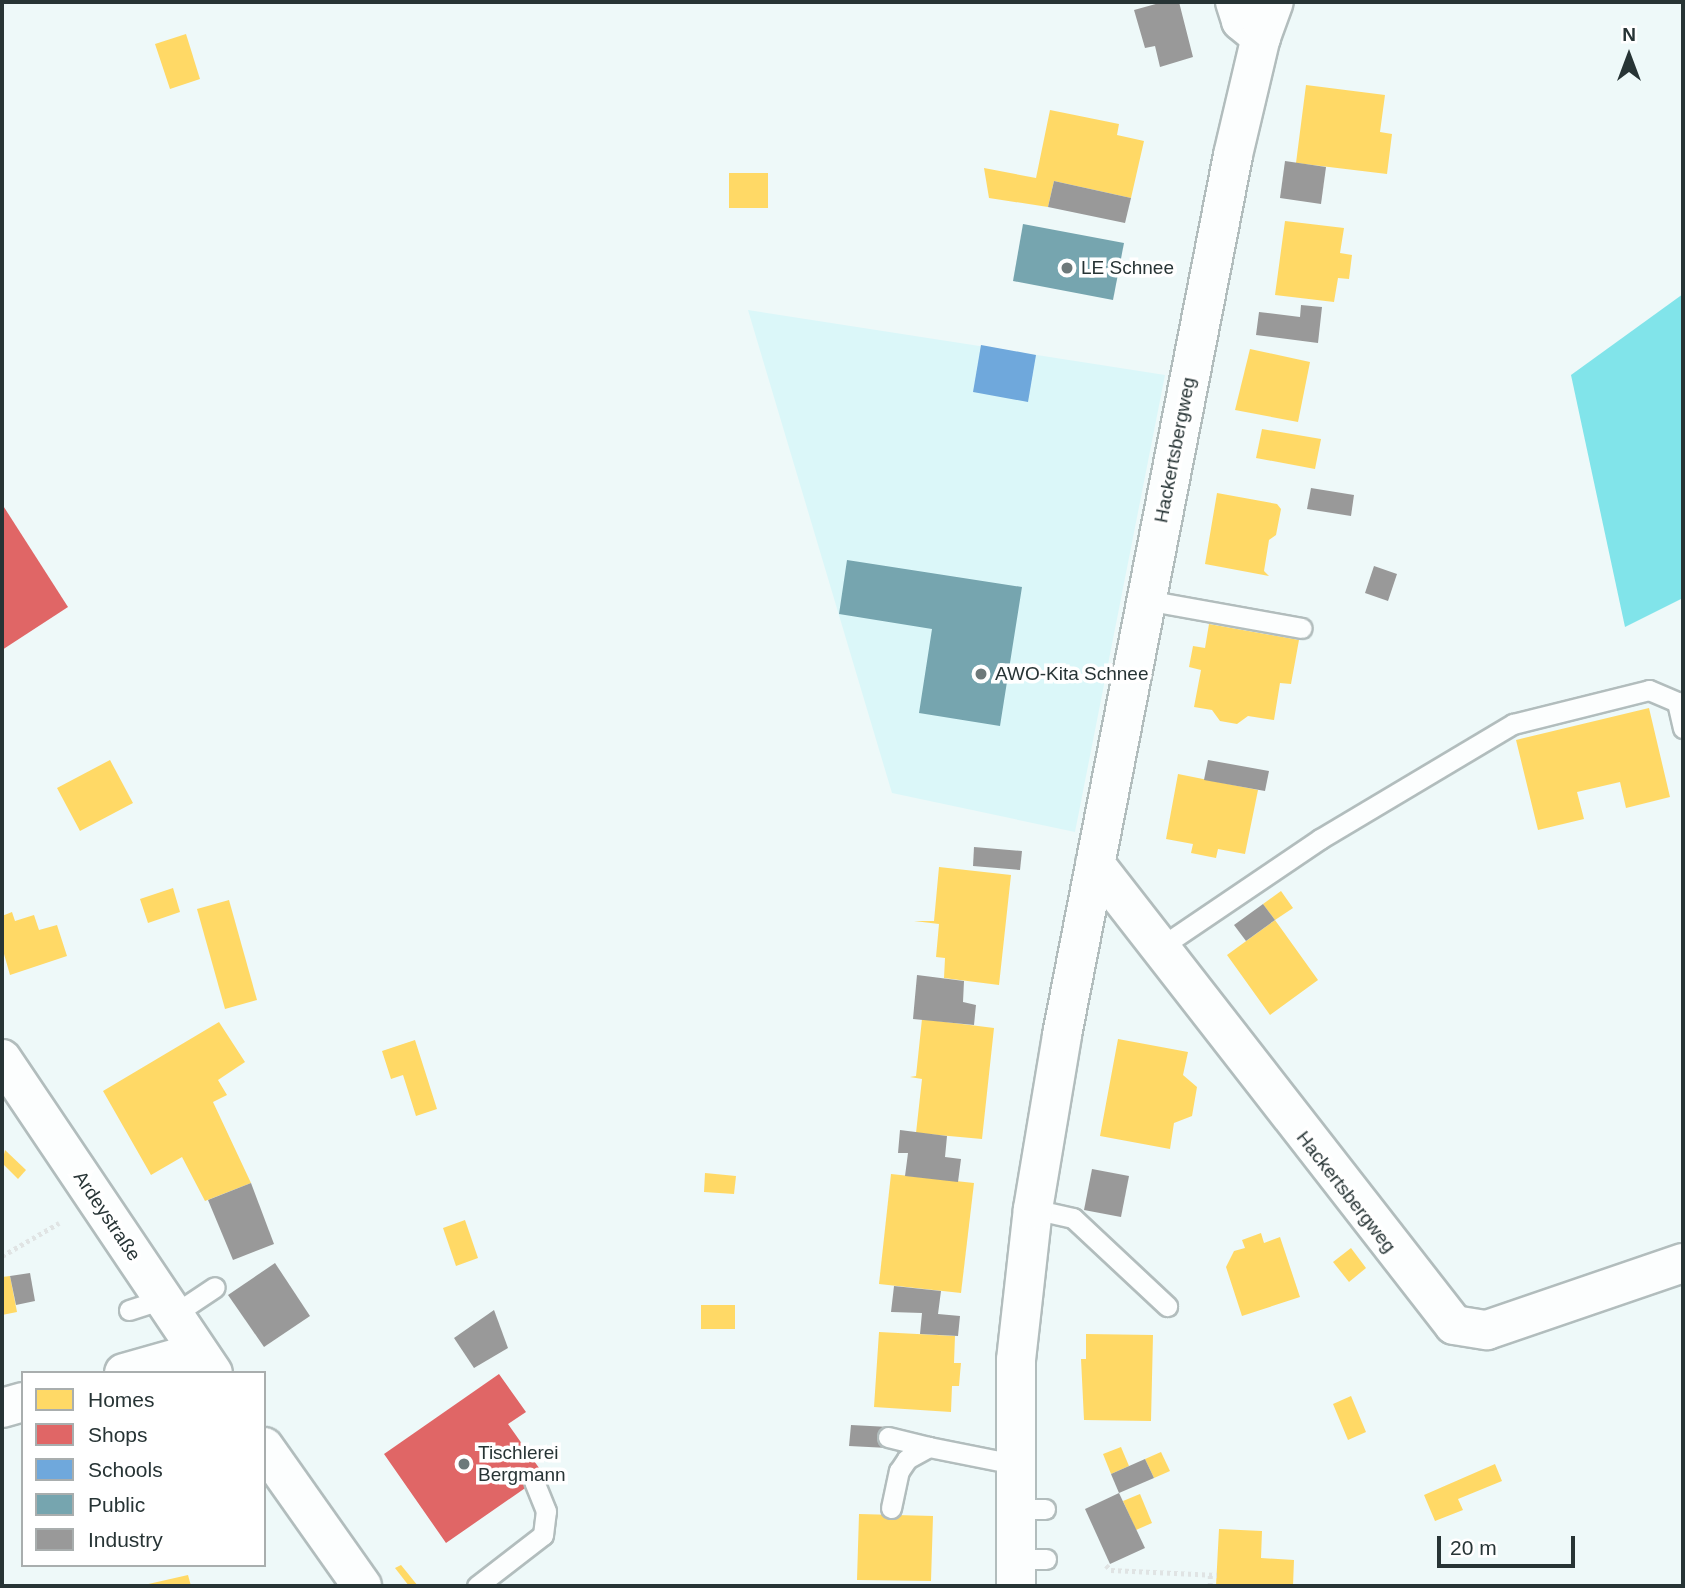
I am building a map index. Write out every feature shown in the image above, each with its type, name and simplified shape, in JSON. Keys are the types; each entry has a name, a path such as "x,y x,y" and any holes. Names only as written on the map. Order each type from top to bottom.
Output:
{"street":[{"path":"1235,2 1241,21 1261,37"},
{"name":"Hackertsbergweg","path":"1026,1568 1030,1509 1014,1464 1016,1360 1033,1209 1095,864 1233,155 1261,37 1275,2"},
{"name":"Hackertsbergweg","path":"1095,864 1162,946 1276,1102 1454,1325 1487,1330 1683,1263"},
{"name":"Ardeystraße","path":"2,1059 96,1201 155,1308 205,1362"},
{"path":"139,1371 205,1362"},
{"path":"2,1408 21,1403"},
{"path":"266,1450 362,1586"}],"lane":[{"path":"1146,600 1301,628"},
{"path":"1162,946 1320,839 1513,724 1648,690 1677,702 1683,728"},
{"path":"1033,1209 1073,1218 1167,1306"},
{"path":"155,1308 215,1287"},
{"path":"888,1437 1014,1464"},
{"path":"891,1508 898,1471 907,1459 929,1447"},
{"path":"477,1586 543,1535 546,1511 534,1482"}],"path":[{"path":"2,1256 96,1201"},
{"path":"1107,1565 1111,1570 1214,1575 1210,1586"}],"shaded area":[{"path":"1683,294 1683,598 1625,627 1571,375"},
{"name":"AWO-Kita Schnee","path":"748,310 1165,375 1075,832 892,793"}],"building: Homes":[{"path":"186,34 200,79 170,89 155,44"},
{"path":"1306,85 1385,95 1380,132 1392,134 1387,174 1296,163"},
{"path":"1050,110 1119,124 1117,135 1144,141 1131,198 1054,181 1048,207 989,198 984,168 1036,178"},
{"path":"729,173 768,173 768,208 729,208"},
{"path":"1285,221 1344,228 1340,253 1352,255 1349,279 1338,278 1334,302 1275,295"},
{"path":"1250,349 1310,362 1298,422 1235,410"},
{"path":"1262,429 1321,439 1315,469 1256,458"},
{"path":"1217,493 1277,504 1281,509 1276,535 1269,540 1264,571 1269,576 1205,564"},
{"path":"1209,624 1299,640 1291,684 1280,683 1274,720 1248,716 1237,724 1220,721 1212,710 1194,707 1201,670 1189,667 1193,646 1205,648"},
{"path":"1649,708 1670,797 1626,808 1620,782 1577,792 1584,819 1538,830 1516,740"},
{"path":"110,760 133,803 80,831 57,788"},
{"path":"1178,774 1258,790 1245,854 1218,849 1216,858 1191,853 1193,844 1166,839"},
{"path":"939,867 1011,875 999,985 944,978 945,958 936,957 939,924 914,921 934,921"},
{"path":"173,888 180,912 148,923 140,899"},
{"path":"1281,891 1293,908 1275,920 1263,904"},
{"path":"229,900 257,1000 225,1009 197,909"},
{"path":"12,912 15,921 34,915 39,930 57,925 67,956 10,975 2,947 2,916"},
{"path":"1275,920 1318,980 1270,1015 1227,955"},
{"path":"922,1019 994,1028 982,1139 916,1133 922,1079 910,1077 916,1076"},
{"path":"219,1022 245,1062 218,1080 227,1095 213,1102 251,1183 205,1201 182,1157 151,1175 103,1091"},
{"path":"1118,1039 1188,1052 1183,1075 1197,1087 1192,1116 1174,1123 1170,1149 1100,1136"},
{"path":"415,1040 437,1109 416,1116 403,1075 391,1079 382,1051"},
{"path":"5,1150 26,1170 18,1179 2,1163"},
{"path":"705,1173 736,1176 734,1194 704,1192"},
{"path":"891,1174 974,1183 961,1293 879,1284"},
{"path":"465,1220 478,1258 456,1266 443,1228"},
{"path":"1261,1233 1264,1243 1280,1237 1300,1297 1242,1316 1226,1267 1234,1251 1245,1248 1242,1240"},
{"path":"1351,1248 1366,1268 1349,1282 1333,1262"},
{"path":"10,1276 17,1312 2,1315 2,1277"},
{"path":"701,1305 735,1305 735,1329 701,1329"},
{"path":"879,1332 955,1336 954,1363 961,1363 959,1386 952,1386 951,1412 874,1407"},
{"path":"1086,1334 1153,1335 1151,1421 1084,1420 1081,1359 1086,1359"},
{"path":"1351,1396 1366,1432 1348,1440 1333,1404"},
{"path":"1121,1447 1129,1466 1111,1474 1103,1454"},
{"path":"1161,1452 1170,1471 1154,1478 1145,1459"},
{"path":"1495,1464 1502,1481 1458,1499 1463,1510 1435,1521 1424,1495"},
{"path":"1140,1494 1152,1523 1136,1530 1123,1501"},
{"path":"859,1514 933,1516 931,1581 857,1580"},
{"path":"1219,1529 1262,1531 1261,1558 1294,1560 1293,1586 1216,1586"},
{"path":"401,1565 418,1586 409,1586 395,1568"},
{"path":"188,1575 191,1586 144,1586 144,1585"}],"building: Shops":[{"path":"2,504 68,607 2,650"},
{"name":"Tischlerei Bergmann","path":"499,1374 526,1412 508,1424 544,1475 446,1543 384,1454"}],"building: Schools":[{"path":"981,345 1036,355 1028,402 973,392"}],"building: Public":[{"name":"LE Schnee","path":"1023,224 1124,243 1113,300 1013,281"},
{"path":"847,560 1022,587 1000,726 919,713 932,629 839,614"}],"building: Industry":[{"path":"1163,2 1179,2 1193,57 1160,67 1155,46 1145,48 1134,10"},
{"path":"1285,161 1326,167 1321,204 1280,198"},
{"path":"1054,181 1131,198 1125,223 1048,207"},
{"path":"1301,305 1322,307 1318,343 1256,335 1259,312 1300,317"},
{"path":"1311,488 1354,495 1351,516 1307,509"},
{"path":"1374,566 1397,574 1388,601 1365,593"},
{"path":"1208,760 1269,771 1265,791 1204,780"},
{"path":"974,847 1022,851 1020,870 973,866"},
{"path":"1263,904 1275,920 1246,941 1234,925"},
{"path":"917,975 964,981 963,1002 976,1005 974,1025 913,1019"},
{"path":"900,1130 947,1136 945,1157 961,1159 958,1182 905,1176 908,1153 898,1153"},
{"path":"1092,1169 1129,1176 1121,1217 1084,1210"},
{"path":"251,1183 274,1244 233,1260 208,1200"},
{"path":"275,1263 310,1316 264,1347 228,1295"},
{"path":"30,1273 35,1301 16,1305 10,1276"},
{"path":"894,1286 941,1291 938,1314 960,1316 958,1336 920,1334 922,1313 891,1312"},
{"path":"494,1310 508,1348 474,1368 454,1338"},
{"path":"851,1425 889,1427 888,1448 849,1446"},
{"path":"1145,1459 1154,1478 1119,1493 1111,1474"},
{"path":"1119,1493 1145,1548 1110,1564 1085,1509"}],"place":[{"name":"LE Schnee","path":"1067,268"},
{"name":"AWO-Kita Schnee","path":"981,674"},
{"name":"Tischlerei Bergmann","path":"464,1464"}]}
